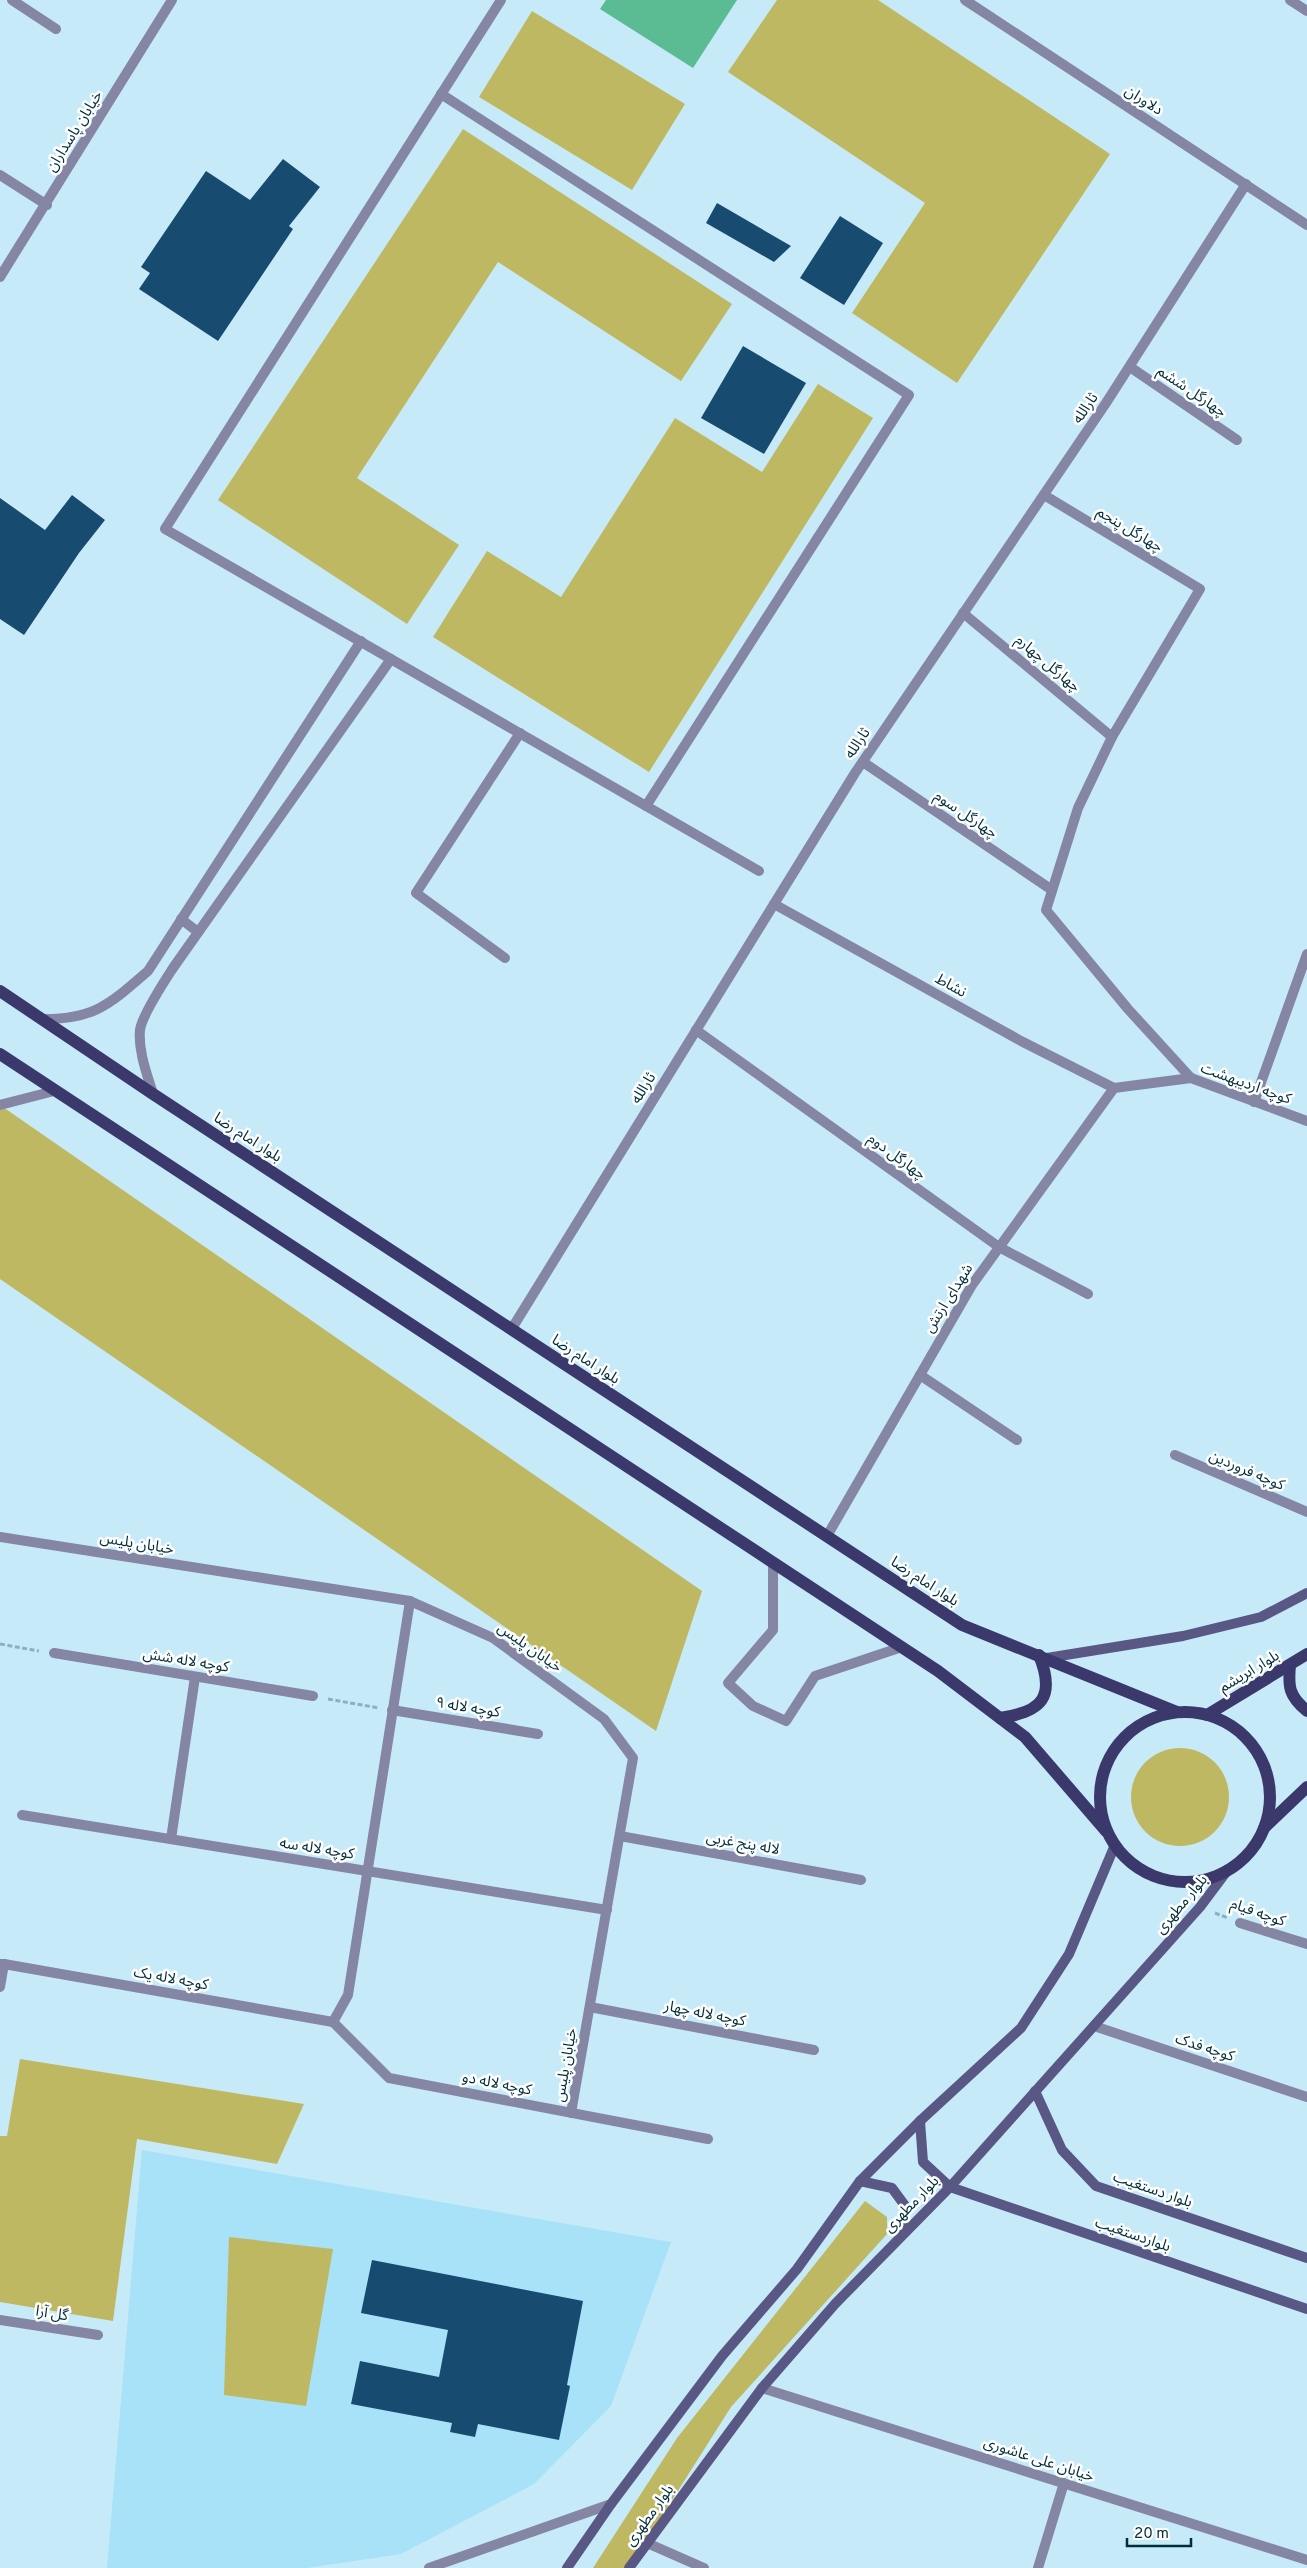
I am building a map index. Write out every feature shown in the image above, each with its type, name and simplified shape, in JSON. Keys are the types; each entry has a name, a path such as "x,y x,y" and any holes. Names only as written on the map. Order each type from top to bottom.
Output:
{"main road":[{"name":"بلوار امام رضا","path":"0,991 511,1330 962,1625 1177,1712"},
{"path":"0,1054 938,1671 1025,1737 1106,1832 1122,1855 1144,1872 1172,1882 1200,1881 1227,1871 1249,1853 1264,1828 1307,1787"},
{"path":"1000,1718 1033,1710 1043,1701 1046,1691 1046,1680 1043,1657 1183,1636 1261,1617 1307,1592"},
{"name":"بلوار ابریشم","path":"1207,1715 1307,1654"},
{"path":"1290,1665 1288,1685 1296,1702 1307,1711"},
{"path":"1106,1832 1100,1806 1101,1779 1111,1754 1128,1733 1151,1719 1177,1712 1207,1715 1233,1727 1254,1747 1266,1772 1268,1782 1270,1801 1264,1828"},
{"path":"567,2568 611,2504 722,2356 797,2269 860,2181 920,2120 1020,2028 1069,1954 1115,1844"},
{"name":"بلوار مطهری","path":"629,2568 762,2388 835,2304 950,2187 1200,1908 1227,1871"},
{"name":"بلوار دستغیب","path":"1035,2092 1062,2150 1096,2186 1307,2258"},
{"path":"920,2120 924,2162 950,2187"},
{"path":"860,2181 892,2188 906,2207 900,2238"},
{"name":"بلواردستغیب","path":"950,2187 1307,2309"}],"street":[{"path":"12,0 56,30"},
{"name":"خیابان پاسداران","path":"0,277 47,205 172,0"},
{"path":"501,0 165,529 758,871"},
{"name":"دلاوران","path":"965,0 1307,225"},
{"path":"1290,0 1307,11"},
{"path":"441,94 909,395 646,806"},
{"path":"0,175 47,205"},
{"name":"ثارالله","path":"511,1330 863,762 1130,367 1246,184"},
{"name":"چهارگل ششم","path":"1130,367 1237,440"},
{"name":"چهارگل پنجم","path":"1044,494 1200,590 1112,737"},
{"name":"چهارگل چهارم","path":"963,613 1112,737"},
{"path":"41,1019 80,1017 116,998 148,971 361,641"},
{"path":"153,1094 144,1063 140,1029 157,993 391,658"},
{"path":"505,958 416,893 520,733"},
{"path":"1112,737 1078,808 1046,910 1128,1009 1191,1078"},
{"name":"چهارگل سوم","path":"863,762 1052,890"},
{"name":"نشاط","path":"774,904 1021,1041 1114,1088"},
{"path":"181,919 198,932"},
{"path":"1254,1102 1307,954"},
{"name":"چهارگل دوم","path":"696,1030 999,1247 1088,1294"},
{"name":"کوچه اردیبهشت","path":"1114,1088 1191,1078 1307,1121"},
{"name":"شهدای ارتش","path":"827,1536 972,1285 1114,1088"},
{"path":"0,1105 54,1091"},
{"path":"920,1375 1017,1440"},
{"name":"کوچه فروردین","path":"1175,1455 1307,1512"},
{"name":"خیابان پلیس","path":"0,1537 410,1601 493,1638 604,1719 633,1758 571,2113"},
{"path":"773,1562 773,1630 728,1683 753,1706 786,1722 815,1676 902,1647"},
{"path":"333,2022 348,1995 410,1601"},
{"name":"کوچه لاله شش","path":"54,1653 313,1696"},
{"path":"171,1840 195,1677"},
{"name":"کوچه لاله ۹","path":"392,1710 538,1734"},
{"name":"کوچه لاله سه","path":"22,1816 607,1910"},
{"name":"لاله پنج غربی","path":"620,1836 861,1880"},
{"name":"کوچه قیام","path":"1240,1922 1307,1944"},
{"path":"0,1987 2,1964"},
{"name":"کوچه لاله یک","path":"2,1964 333,2022"},
{"name":"کوچه لاله چهار","path":"590,2006 814,2050"},
{"name":"کوچه لاله دو","path":"333,2022 389,2078 708,2139"},
{"name":"کوچه فدک","path":"1094,2026 1307,2097"},
{"name":"گل آرا","path":"0,2320 98,2335"},
{"name":"خیابان علی عاشوری","path":"762,2388 1307,2560"},
{"path":"1038,2568 1064,2483"},
{"path":"429,2568 611,2504"},
{"path":"647,2543 704,2568"}],"path":[{"path":"0,1644 54,1653"},
{"path":"313,1696 392,1710"},
{"name":"کوچه قیام","path":"1200,1908 1240,1922"}],"shaded area":[{"path":"606,0 737,0 693,68 600,9"},
{"path":"777,0 878,0 1110,154 957,383 852,313 925,203 728,72"},
{"path":"532,11 685,104 632,190 479,97"},
{"path":"463,129 732,304 681,381 498,262 357,478 459,545 407,624 218,500"},
{"path":"818,384 873,418 649,772 433,637 487,551 561,597 675,418 762,472"},
{"path":"0,1105 702,1591 656,1731 0,1279"},
{"path":"1180,1748 1199,1751 1215,1762 1226,1778 1229,1797 1226,1816 1215,1832 1199,1843 1180,1846 1161,1843 1145,1832 1134,1816 1131,1797 1134,1778 1145,1762 1161,1751"},
{"path":"20,2059 304,2104 277,2164 137,2139 113,2321 0,2302 0,2136 7,2136"},
{"path":"142,2150 671,2242 611,2406 534,2484 401,2554 307,2568 107,2568"},
{"path":"865,2201 887,2217 887,2234 731,2407 629,2568 593,2568 677,2438"},
{"path":"229,2237 333,2249 306,2406 224,2395"}],"building":[{"path":"283,159 320,187 289,226 293,229 218,341 139,289 150,273 141,267 206,171 250,200"},
{"path":"717,203 791,246 774,262 706,223"},
{"path":"840,216 883,243 844,305 800,278"},
{"path":"743,346 806,383 764,454 701,418"},
{"path":"72,495 105,520 79,553 24,635 0,619 0,498 45,530"},
{"path":"372,2260 583,2301 567,2385 570,2386 559,2440 478,2424 475,2437 450,2432 452,2423 351,2404 360,2361 439,2377 448,2330 361,2313"}]}
